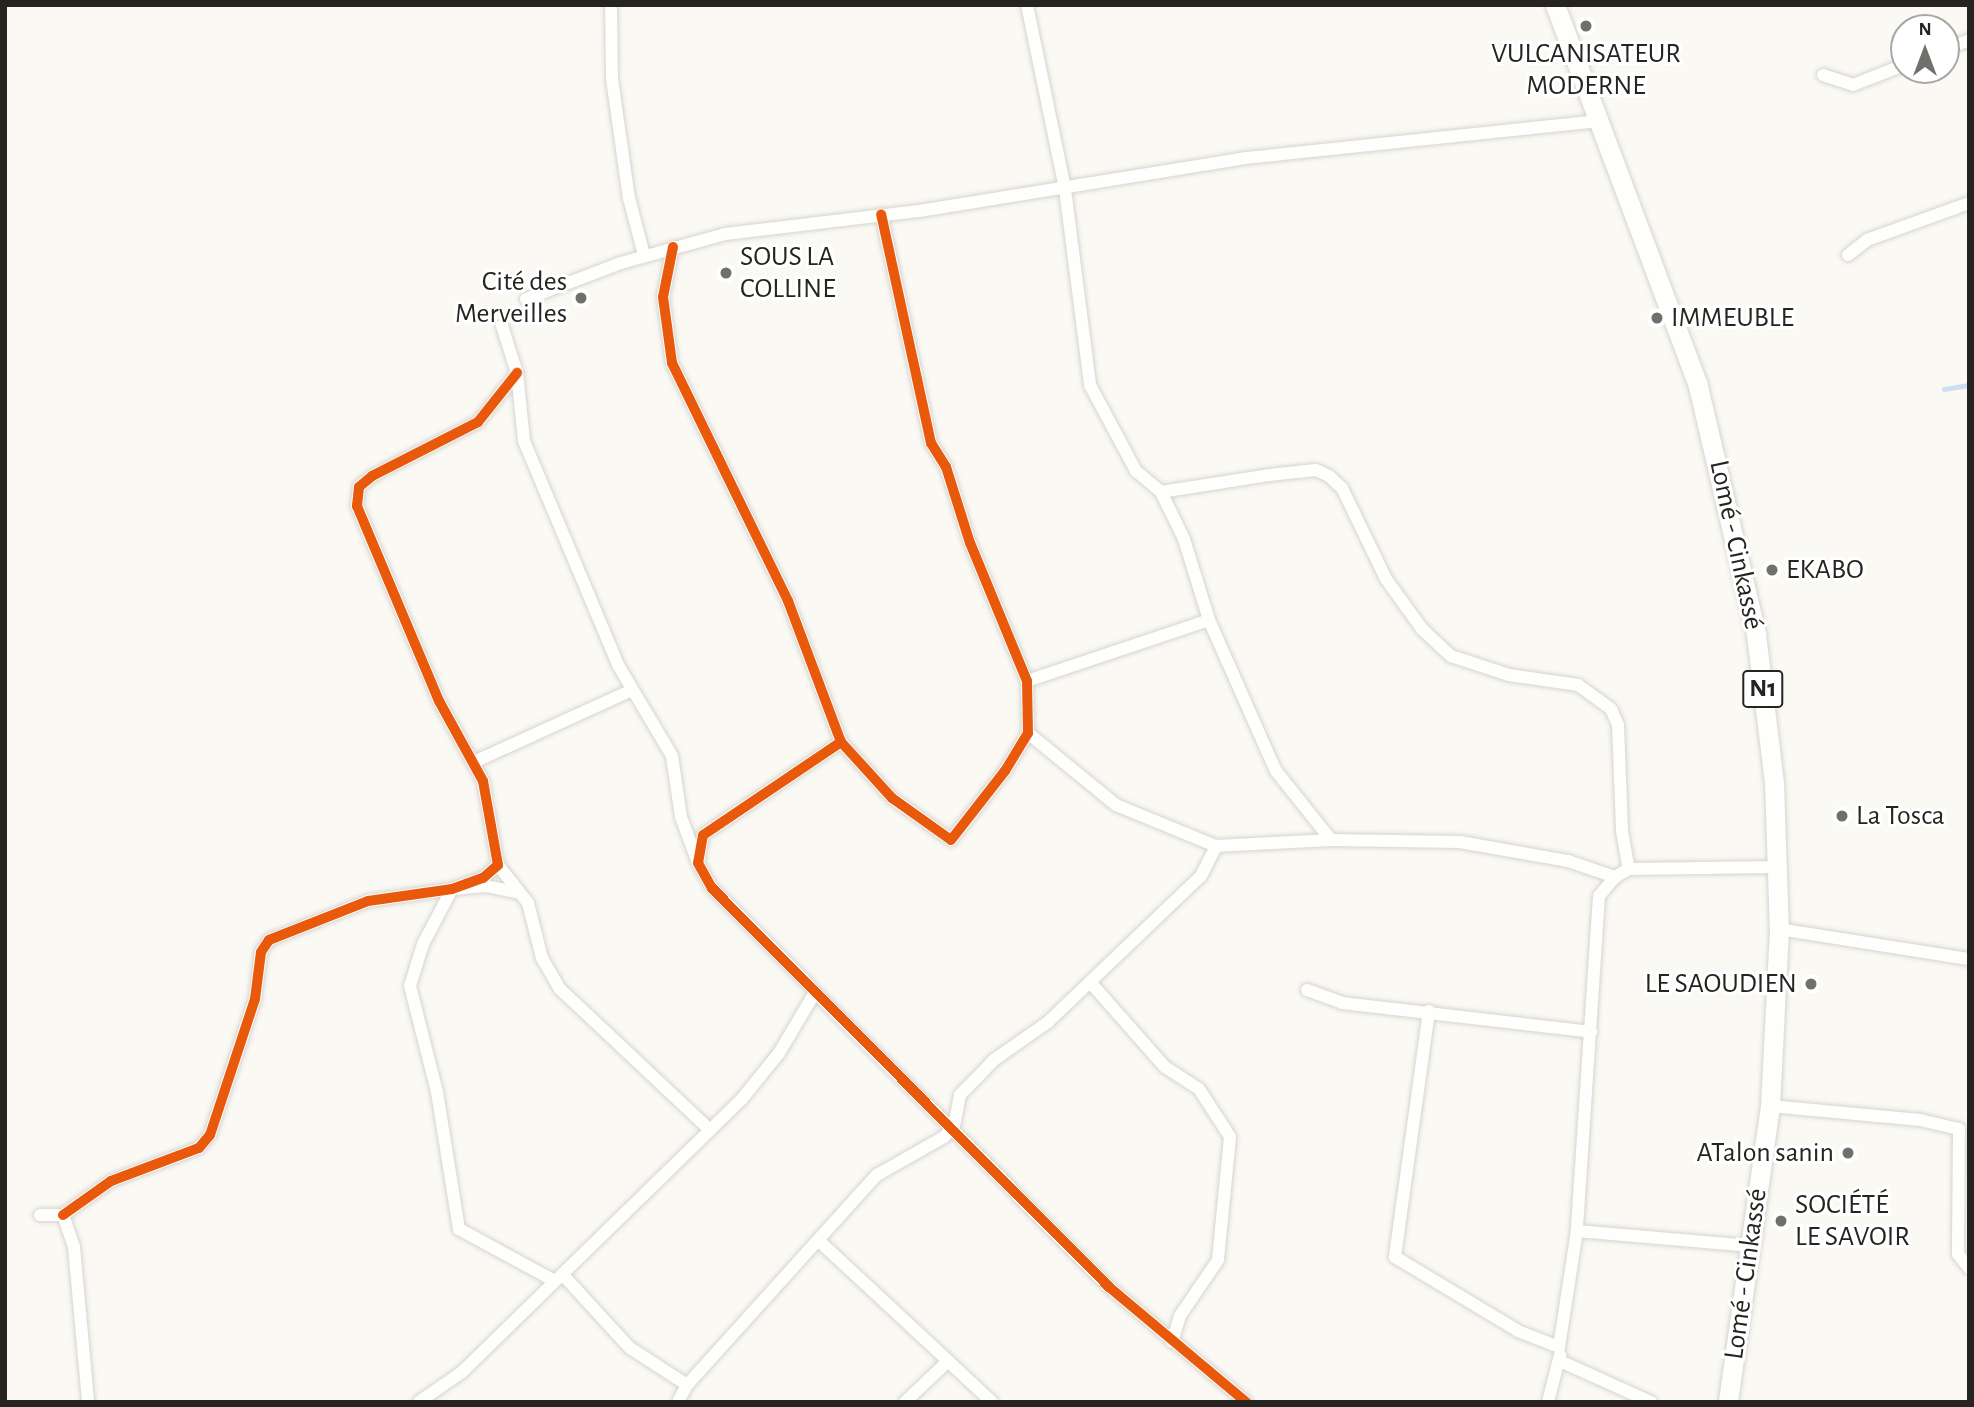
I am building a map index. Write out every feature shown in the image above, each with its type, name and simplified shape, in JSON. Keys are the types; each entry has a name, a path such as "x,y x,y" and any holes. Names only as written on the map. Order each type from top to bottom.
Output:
{"highway":[{"name":"Lomé - Cinkassé","path":"1555,5 1697,382 1745,572 1773,772 1779,929 1770,1107 1728,1402"}],"street":[{"path":"611,5 612,79 629,198 644,256"},
{"path":"1027,5 1065,189 1090,385 1136,471 1161,492 1184,539 1209,620 1276,771 1331,839"},
{"path":"1822,75 1853,85 1890,70"},
{"path":"526,299 644,256 725,234 1065,189 1246,158 1600,121"},
{"path":"1848,255 1867,240 1969,203"},
{"path":"674,247 663,297 672,363 788,601 841,743 892,798 951,840 1005,771 1028,733 1027,681 970,543 946,467 931,443 881,214"},
{"path":"502,327 517,373 524,441 632,690 672,756 681,817 698,863 712,888 814,994 954,1126 1109,1287 1246,1402"},
{"path":"517,373 478,422 359,487 357,506 439,701 483,781 498,865 514,892 528,904 542,958 560,989 709,1129"},
{"path":"1161,492 1316,470 1329,475 1342,488 1386,579 1422,629 1451,656 1508,675 1578,685 1611,709 1618,725 1622,831 1629,869"},
{"path":"1027,681 1209,620"},
{"path":"474,762 632,690"},
{"path":"1028,733 1116,805 1216,846 1331,839 1460,842 1568,861 1615,877"},
{"path":"698,863 703,835 841,743"},
{"path":"678,1402 687,1385 877,1175 954,1126 960,1095 994,1060 1048,1022 1200,876 1216,846"},
{"path":"498,865 484,878 452,889 428,934 410,986 437,1092 459,1229 558,1277 630,1348 687,1385"},
{"path":"1548,1402 1560,1361 1559,1347 1577,1231 1580,1128 1591,1032 1599,896 1615,877 1629,869 1777,867"},
{"path":"40,1215 63,1215 111,1181 199,1148 211,1135 255,999 261,952 270,940 368,901 486,886 514,892"},
{"path":"1779,929 1969,959"},
{"path":"1090,982 1165,1067 1199,1090 1230,1137 1217,1260 1180,1316 1172,1342"},
{"path":"1307,990 1342,1003 1429,1011 1548,1031 1591,1032"},
{"path":"419,1402 462,1372 709,1129 779,1054 814,994"},
{"path":"1429,1011 1395,1257 1518,1331 1559,1347"},
{"path":"1770,1107 1920,1120 1964,1130 1958,1254 1969,1268"},
{"path":"63,1215 80,1283 89,1400"},
{"path":"1577,1231 1751,1246"},
{"path":"818,1240 992,1402"},
{"path":"905,1402 948,1361"},
{"path":"1560,1361 1651,1402"}],"waterway":[{"path":"1944,389 1969,385"}],"cycle path":[{"path":"673,247 663,297 672,363 788,601 841,742 892,798 951,840 1005,771 1028,733 1027,681 970,543 946,467 931,443 881,214"},
{"path":"63,1215 111,1181 199,1148 210,1135 255,999 261,952 269,940 368,901 452,889 483,878 498,865 483,781 439,701 357,506 359,487 372,476 478,422 517,373"},
{"path":"841,742 703,835 698,863 712,888 1109,1287 1246,1402"}],"place":[{"name":"VULCANISATEUR MODERNE","path":"1586,26"},
{"name":"SOUS LA COLLINE","path":"726,273"},
{"name":"Cité des Merveilles","path":"581,298"},
{"name":"IMMEUBLE","path":"1657,318"},
{"name":"EKABO","path":"1772,570"},
{"name":"La Tosca","path":"1842,816"},
{"name":"LE SAOUDIEN","path":"1811,984"},
{"name":"ATalon sanin","path":"1848,1153"},
{"name":"SOCIÉTÉ LE SAVOIR","path":"1781,1221"}]}
